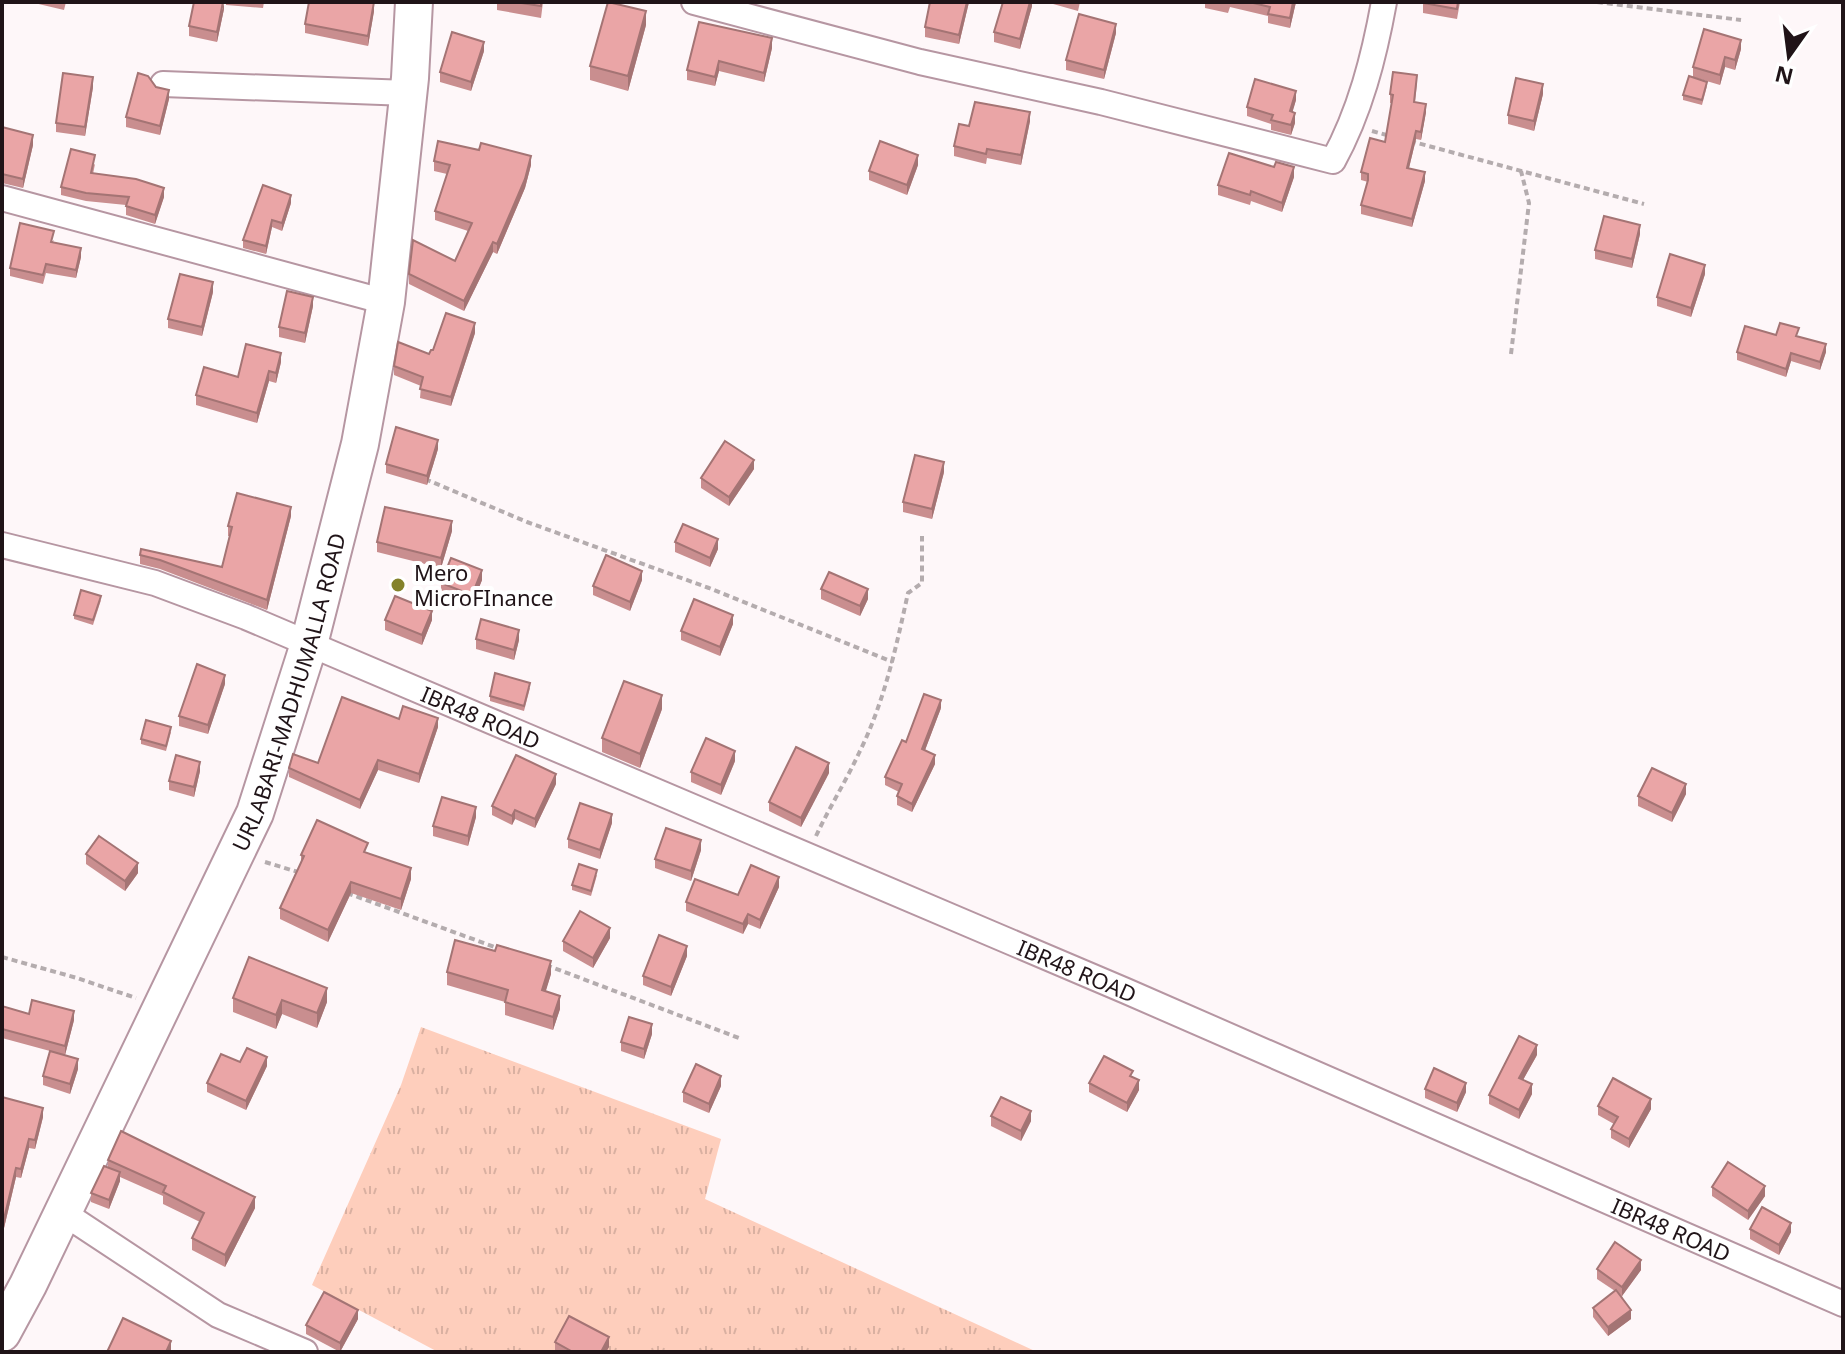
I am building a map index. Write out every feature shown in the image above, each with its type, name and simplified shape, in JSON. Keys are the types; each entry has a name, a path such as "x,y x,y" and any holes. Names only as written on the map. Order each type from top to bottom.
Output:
{"main road":[{"name":"URLABARI-MADHUMALLA ROAD","path":"2,1333 255,813 309,644 360,444 386,302 408,93 414,2"}],"street":[{"path":"694,2 920,62 1101,102 1333,161 1353,126 1384,2"},
{"path":"163,84 408,93"},
{"path":"2,198 386,302"},
{"name":"IBR48 ROAD","path":"2,545 155,583 309,644 1140,997 1843,1304"},
{"path":"62,1212 218,1315 305,1352"}],"path":[{"path":"1597,2 1741,20"},
{"path":"1353,126 1644,204"},
{"path":"1511,354 1529,203 1521,171"},
{"path":"414,473 527,522 709,588 893,662"},
{"path":"806,856 860,752 893,662 908,593 922,583 922,536"},
{"path":"235,855 307,875"},
{"path":"346,892 507,951"},
{"path":"2,957 77,978 161,1007"},
{"path":"534,960 739,1038"}],"green space":[{"path":"421,1027 721,1139 705,1199 1037,1352 438,1352 312,1285 401,1085"}],"building":[{"path":"194,2 223,2 217,32 189,26"},
{"path":"309,2 374,2 368,36 305,24"},
{"path":"515,2 541,2 541,6"},
{"path":"608,2 646,11 628,76 590,66"},
{"path":"930,2 967,2 959,35 925,27"},
{"path":"1003,2 1030,2 1020,39 994,32"},
{"path":"1249,2 1293,2 1290,18 1268,14 1270,7"},
{"path":"1423,2 1458,2 1457,9"},
{"path":"1079,14 1116,24 1104,70 1066,60"},
{"path":"699,22 772,38 764,73 719,61 715,77 687,70"},
{"path":"1704,29 1741,40 1735,60 1725,57 1720,75 1693,67"},
{"path":"452,32 484,42 471,82 440,72"},
{"path":"1393,72 1417,75 1414,102 1426,104 1421,132 1416,131 1407,168 1425,172 1412,219 1361,205 1368,174 1361,172 1370,138 1385,142 1393,95 1390,94"},
{"path":"63,73 93,77 85,127 56,123"},
{"path":"138,73 148,76 156,87 169,90 160,126 126,117"},
{"path":"1689,76 1707,82 1702,100 1683,95"},
{"path":"1516,78 1543,84 1534,121 1508,115"},
{"path":"1255,79 1296,91 1290,111 1295,113 1291,125 1271,120 1273,115 1247,107"},
{"path":"975,102 1030,112 1021,155 987,149 986,154 954,146 959,124 969,126"},
{"path":"2,127 33,135 23,179 2,174"},
{"path":"438,141 479,150 481,143 531,156 525,179 497,244 493,242 464,301 409,274 413,240 455,261 472,223 435,211 450,165 434,161"},
{"path":"880,141 918,155 907,185 869,171"},
{"path":"71,149 95,155 91,173 136,179 164,188 155,215 126,206 129,197 61,187"},
{"path":"1229,153 1274,167 1276,162 1294,167 1282,203 1251,191 1250,195 1218,185"},
{"path":"263,185 291,195 282,223 272,220 266,246 243,240"},
{"path":"1604,216 1640,225 1632,259 1595,250"},
{"path":"20,223 54,231 51,242 81,248 76,270 46,264 43,275 10,268"},
{"path":"1670,254 1705,265 1691,308 1657,297"},
{"path":"180,274 213,282 202,327 168,319"},
{"path":"287,291 313,297 305,333 279,327"},
{"path":"446,313 475,323 451,397 420,389 423,377 394,366 398,342 429,354 433,350"},
{"path":"1780,323 1799,328 1796,336 1826,344 1820,362 1791,353 1786,369 1737,352 1745,326 1776,335"},
{"path":"246,344 281,353 276,373 269,371 257,413 196,395 204,367 238,377"},
{"path":"396,427 438,440 427,476 386,464"},
{"path":"725,441 754,460 729,497 701,478"},
{"path":"915,455 944,462 932,509 903,502"},
{"path":"237,493 291,507 267,600 140,555 141,549 222,567"},
{"path":"385,507 452,521 441,558 377,542"},
{"path":"683,524 718,539 710,558 675,542"},
{"path":"606,555 642,571 630,602 593,586"},
{"path":"451,558 482,570 472,595 441,583"},
{"path":"829,572 868,589 860,606 821,589"},
{"path":"81,590 101,596 93,620 74,615"},
{"path":"395,596 432,611 422,635 385,620"},
{"path":"694,599 733,615 720,647 681,631"},
{"path":"481,619 519,630 514,650 476,639"},
{"path":"197,664 225,675 208,725 179,716"},
{"path":"495,673 530,683 524,706 490,696"},
{"path":"624,681 662,695 640,754 602,738"},
{"path":"924,694 941,700 922,749 935,755 912,804 897,796 902,784 885,777 902,740 906,742"},
{"path":"342,697 399,719 403,706 438,718 419,774 378,760 360,800 289,768 293,754 318,763"},
{"path":"146,720 171,727 166,746 141,739"},
{"path":"706,738 735,751 721,785 691,772"},
{"path":"796,747 829,763 801,818 769,802"},
{"path":"176,755 200,762 194,787 169,781"},
{"path":"516,755 556,774 535,819 515,810 512,816 492,806"},
{"path":"1652,768 1686,784 1672,813 1638,796"},
{"path":"442,797 476,807 468,836 433,826"},
{"path":"580,803 612,814 600,850 568,839"},
{"path":"317,820 368,843 364,852 411,868 401,899 351,882 328,930 280,908"},
{"path":"666,828 701,840 691,871 655,859"},
{"path":"99,836 138,863 125,881 86,854"},
{"path":"579,864 597,870 591,891 572,885"},
{"path":"751,865 779,877 760,920 748,914 743,924 686,902 695,879 738,895"},
{"path":"580,911 610,928 593,958 563,941"},
{"path":"659,935 687,946 671,987 643,976"},
{"path":"455,940 495,951 497,945 551,961 542,990 560,996 553,1017 505,1002 508,990 447,972"},
{"path":"249,957 327,988 317,1013 282,1000 276,1015 233,998"},
{"path":"32,1000 74,1011 65,1046 2,1029 2,1006 29,1014"},
{"path":"629,1017 652,1024 644,1049 621,1042"},
{"path":"1519,1036 1537,1045 1519,1078 1532,1084 1519,1110 1489,1095"},
{"path":"247,1048 267,1057 246,1101 207,1083 221,1054 240,1062"},
{"path":"50,1051 78,1059 70,1084 43,1076"},
{"path":"1104,1056 1133,1071 1130,1076 1139,1080 1127,1103 1089,1083"},
{"path":"696,1064 721,1076 709,1104 683,1092"},
{"path":"1434,1068 1466,1083 1457,1103 1425,1089"},
{"path":"1613,1078 1651,1099 1629,1139 1611,1129 1618,1117 1598,1106"},
{"path":"2,1097 43,1108 35,1140 29,1139 21,1169 16,1168 4,1219 2,1219"},
{"path":"1001,1097 1031,1111 1021,1131 991,1116"},
{"path":"121,1131 255,1197 225,1255 192,1238 204,1213 163,1192 166,1186 108,1160"},
{"path":"1728,1162 1765,1186 1748,1211 1712,1187"},
{"path":"104,1166 120,1172 109,1200 91,1193"},
{"path":"1762,1207 1791,1223 1779,1245 1750,1229"},
{"path":"1615,1242 1641,1260 1622,1287 1597,1269"},
{"path":"1616,1290 1631,1310 1608,1327 1593,1308"},
{"path":"324,1292 358,1310 340,1343 306,1325"},
{"path":"569,1316 609,1337 601,1352 573,1352 555,1342"},
{"path":"123,1318 171,1341 166,1352 107,1352"}],"place":[{"name":"Mero MicroFInance","path":"398,585"}]}
